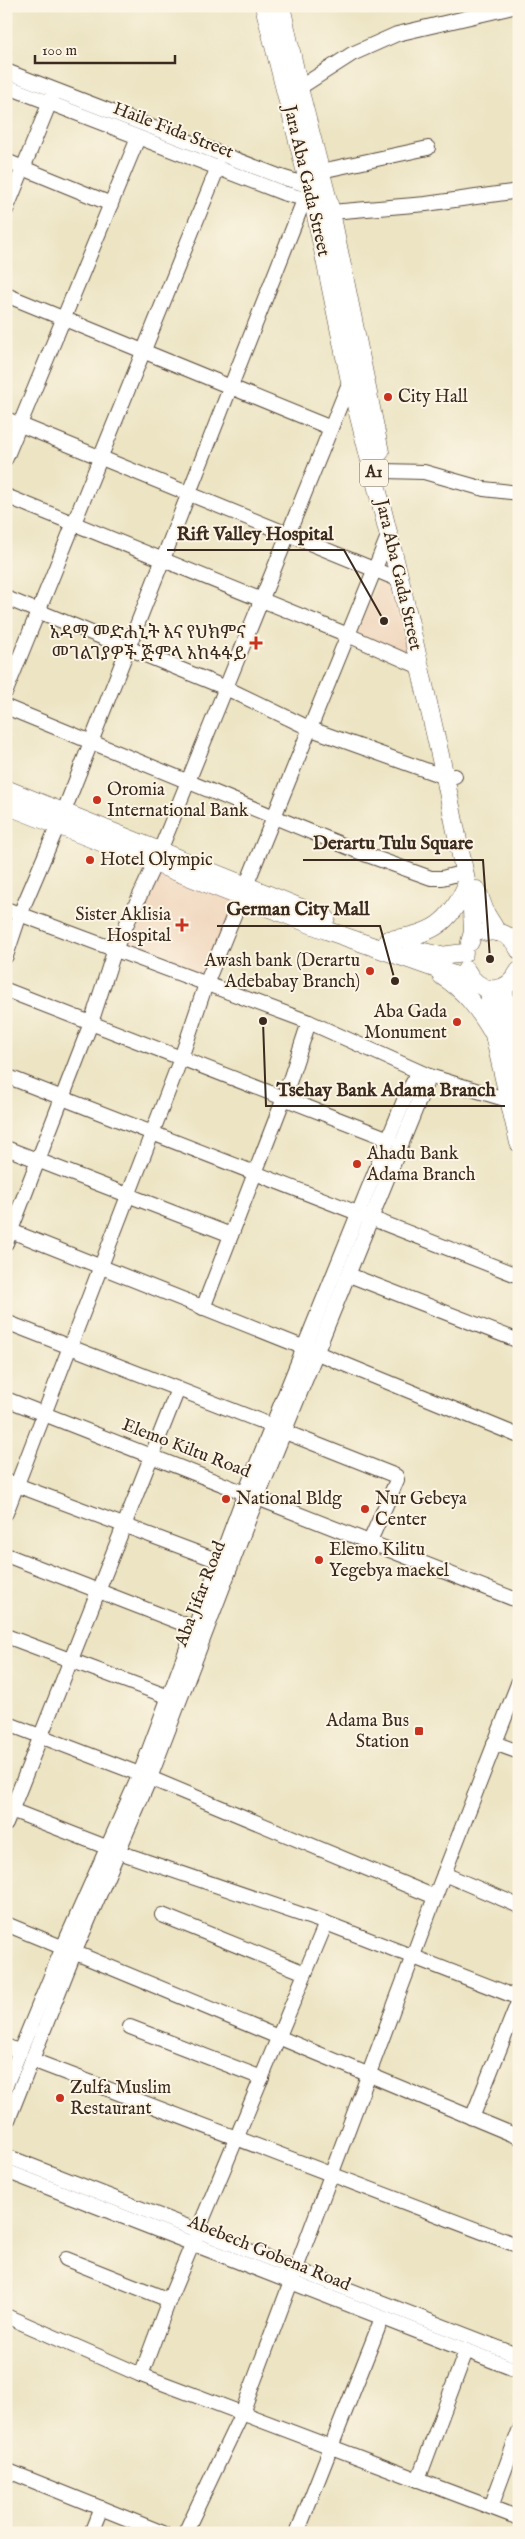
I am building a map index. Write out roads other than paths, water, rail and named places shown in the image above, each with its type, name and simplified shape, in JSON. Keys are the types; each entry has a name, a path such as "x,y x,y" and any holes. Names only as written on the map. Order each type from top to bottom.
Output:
{"main road":[{"name":"Jara Aba Gada Street","path":"264,6 318,199 379,472 480,901 497,932"},
{"name":"Jara Aba Gada Street","path":"282,6 299,88 321,170 318,199 350,381 379,472 390,534 420,667 450,777 473,921 464,968 471,981"},
{"path":"6,789 61,818 158,857 245,891 420,952 441,956 467,947 487,932 497,932 509,936 518,944"},
{"path":"6,805 61,818"},
{"path":"388,940 415,936 435,928 450,915 459,902 466,878"},
{"path":"245,891 326,930 471,981 504,988 513,997 501,1029"},
{"path":"480,901 509,930 518,944"},
{"path":"401,956 456,985 479,1010 501,1029 519,1079"},
{"path":"518,1137 508,1100 501,1029 504,988 514,980 519,972"}],"street":[{"path":"299,88 352,54 397,34 517,6"},
{"name":"Haile Fida Street","path":"6,71 52,98 138,138 218,167 318,199"},
{"name":"Haile Fida Street","path":"6,86 52,98 318,199"},
{"path":"6,210 52,98"},
{"path":"6,458 138,138"},
{"path":"321,170 428,148"},
{"path":"6,161 111,204"},
{"path":"6,691 218,167"},
{"path":"6,956 20,914 61,818 230,387 318,199 426,204 519,191"},
{"path":"6,295 331,428"},
{"path":"350,381 158,857 115,949 91,1023 8,1234 101,1267 311,1350 519,1436"},
{"path":"6,419 400,580"},
{"path":"379,472 424,472 484,489 519,493"},
{"path":"6,496 262,600 420,667"},
{"path":"6,1513 12,1483 45,1414 181,1058 206,984 390,534"},
{"path":"6,598 226,688 311,729 450,777"},
{"path":"6,707 367,855 431,878 466,878"},
{"path":"6,909 309,1022 424,1074 508,1100"},
{"path":"6,990 389,1139"},
{"path":"204,1308 284,1098 309,1022"},
{"name":"Aba Jifar Road","path":"311,1350 349,1275 389,1139 407,1093 424,1074"},
{"name":"Aba Jifar Road","path":"6,2085 114,1850 145,1776 252,1495 424,1074"},
{"path":"6,1076 519,1276"},
{"path":"6,1148 232,1235"},
{"path":"349,1275 519,1341"},
{"path":"6,1322 396,1476 397,1480 370,1542"},
{"path":"6,1824 9,1809 41,1737 178,1389"},
{"name":"Elemo Kiltu Road","path":"6,1399 519,1601"},
{"path":"12,1483 220,1561"},
{"name":"Aba Jifar Road","path":"145,1776 168,1697 194,1628 220,1561 252,1495"},
{"path":"6,1555 194,1628"},
{"path":"6,1636 168,1697"},
{"path":"185,2533 242,2413 435,1897 519,1681"},
{"path":"6,1723 145,1776 435,1897"},
{"path":"494,1742 519,1752"},
{"path":"9,1809 114,1850 326,1923 519,1999 472,2118"},
{"path":"444,1874 519,1906"},
{"path":"162,1915 305,1973"},
{"path":"141,2375 169,2300 326,1923"},
{"path":"6,1924 519,2137"},
{"name":"Aba Jifar Road","path":"6,2125 32,2060 69,1949"},
{"path":"130,2027 262,2078"},
{"path":"6,2046 20,2052"},
{"path":"32,2060 519,2246"},
{"name":"Abebech Gobena Road","path":"6,2156 196,2237 290,2283 519,2371"},
{"name":"Abebech Gobena Road","path":"6,2171 196,2237 297,2269 519,2356"},
{"path":"66,2259 169,2300"},
{"path":"6,2316 141,2375 519,2518"},
{"path":"297,2533 382,2318"},
{"path":"418,2480 466,2351"},
{"path":"491,2506 519,2431"},
{"path":"6,2470 163,2533"},
{"path":"91,2533 101,2508"}],"place":[{"name":"City Hall","path":"388,397"},
{"name":"Rift Valley Hospital","path":"384,621"},
{"name":"አዳማ መድሐኒት እና የህክምና መገልገያዎች ጅምላ አከፋፋይ","path":"256,643"},
{"name":"Oromia International Bank","path":"97,800"},
{"name":"Hotel Olympic","path":"90,860"},
{"name":"Sister Aklisia Hospital","path":"182,925"},
{"name":"Derartu Tulu Square","path":"490,959"},
{"name":"Awash bank (Derartu Adebabay Branch)","path":"370,971"},
{"name":"German City Mall","path":"395,981"},
{"name":"Tsehay Bank Adama Branch","path":"263,1021"},
{"name":"Aba Gada Monument","path":"457,1022"},
{"name":"Ahadu Bank Adama Branch","path":"357,1164"},
{"name":"National Bldg","path":"226,1499"},
{"name":"Nur Gebeya Center","path":"365,1509"},
{"name":"Elemo Kilitu Yegebya maekel","path":"319,1560"},
{"name":"Adama Bus Station","path":"419,1731"},
{"name":"Zulfa Muslim Restaurant","path":"60,2098"}]}
